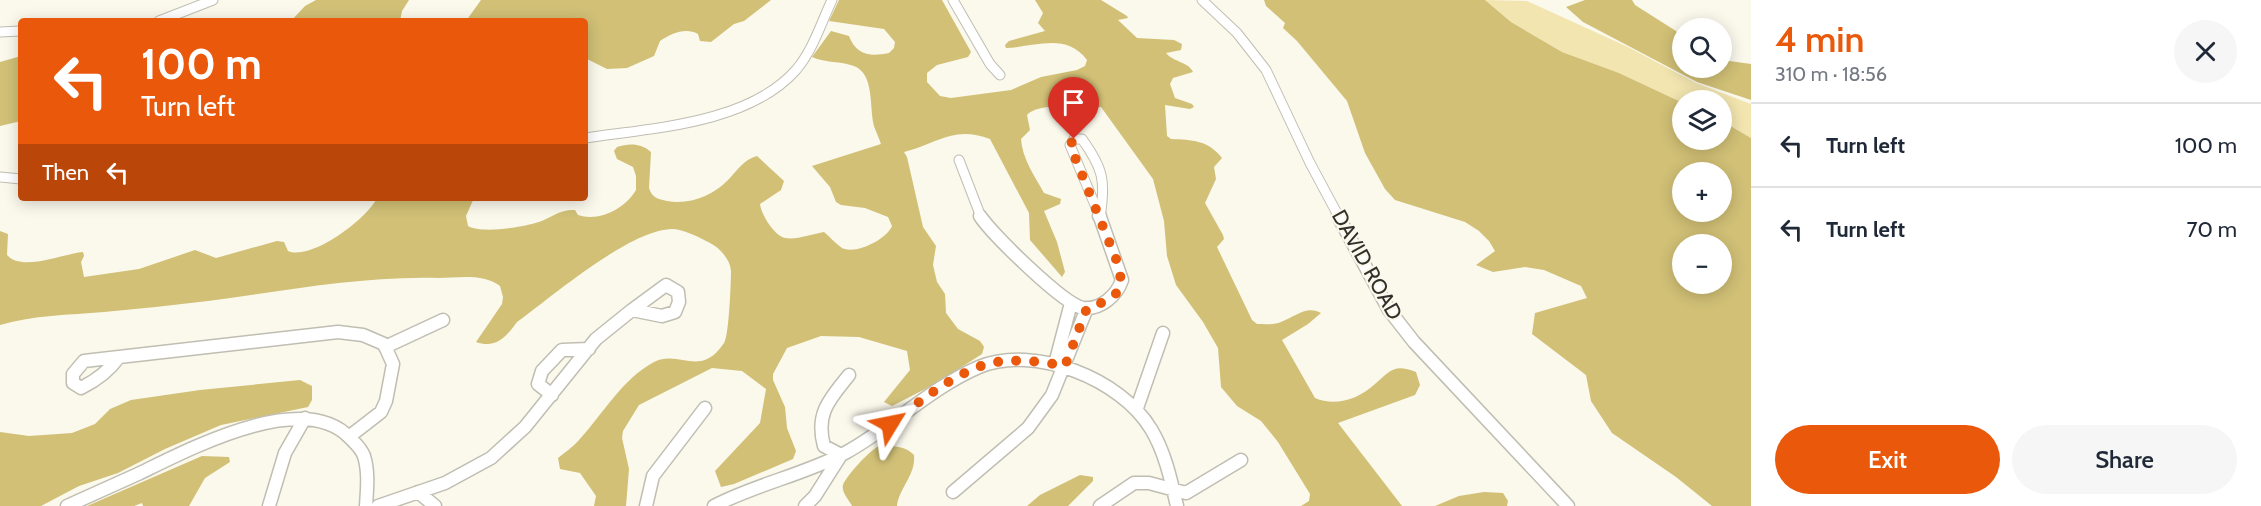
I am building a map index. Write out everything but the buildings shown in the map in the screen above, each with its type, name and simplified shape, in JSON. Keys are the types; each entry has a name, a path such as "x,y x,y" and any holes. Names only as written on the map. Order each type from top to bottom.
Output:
{"street":[{"path":"167,18 213,0"},
{"path":"588,138 709,118 754,102 782,83 796,69 832,0"},
{"path":"953,0 985,55 1000,75"},
{"name":"DAVID ROAD","path":"1202,0 1237,33 1266,70 1310,163 1389,310 1414,342 1568,506"},
{"path":"0,32 18,32"},
{"path":"959,160 981,217 992,230 1029,267 1071,303 1087,308 1107,301 1120,289 1122,280 1100,217 1070,145 1074,139 1082,139 1100,165 1105,190 1100,217"},
{"path":"0,177 18,179"},
{"path":"952,492 1029,428 1052,395 1071,303"},
{"path":"1060,365 1087,308"},
{"path":"378,506 445,483 491,458 525,428 596,339 632,310"},
{"path":"385,347 443,321"},
{"path":"118,357 338,332 363,335 384,344 393,364 386,401 381,412 350,436"},
{"path":"1137,408 1163,333"},
{"path":"552,394 538,384 542,370 562,350 589,349"},
{"path":"714,506 841,455 873,436 954,380 982,366 1009,362 1060,365 1102,383 1125,396 1152,428 1161,449 1177,506"},
{"path":"841,455 824,446 819,433 819,419 849,375"},
{"path":"646,506 653,476 705,408"},
{"path":"269,506 285,453 305,418"},
{"path":"67,506 235,431 273,421 305,418 334,426 350,436 360,447 365,459 366,506"},
{"path":"805,506 815,496 841,455"},
{"path":"1100,506 1134,483 1149,483 1186,493 1202,486 1240,460"},
{"path":"418,492 435,506"}],"shaded area":[{"path":"316,0 409,0 401,18 294,18 305,6"},
{"path":"481,0 771,0 711,42 700,41 698,34 693,32 678,32 660,41 654,56 627,68 607,69 588,60 588,18 468,18"},
{"path":"839,0 942,0 971,52 968,57 937,65 927,73 927,82 940,96 951,98 1011,90 1041,77 1077,70 1085,66 1087,60 1079,51 1070,46 1050,43 1006,48 1005,45 1009,41 1045,31 1038,23 1043,13 1035,0 1101,0 1127,16 1128,18 1118,20 1137,38 1174,40 1182,44 1181,50 1166,53 1188,66 1193,72 1173,78 1170,84 1175,98 1192,104 1194,107 1190,109 1165,105 1167,136 1171,139 1205,144 1222,158 1214,167 1216,179 1205,203 1223,235 1224,239 1217,247 1252,320 1257,324 1272,324 1305,311 1321,313 1282,340 1315,398 1323,401 1346,400 1362,394 1397,368 1416,372 1420,385 1415,395 1338,423 1402,506 1301,506 1309,501 1310,494 1278,442 1261,421 1237,406 1221,387 1218,348 1203,322 1176,285 1167,256 1164,221 1153,179 1101,107 1062,106 1033,111 1027,115 1030,130 1021,139 1026,160 1044,193 1061,199 1060,204 1044,211 1057,242 1065,272 1062,277 1030,240 1029,213 990,139 977,135 955,135 904,152 923,227 936,246 933,265 937,282 945,294 946,313 958,329 980,341 984,347 982,354 935,384 892,406 884,402 910,370 907,351 859,337 821,336 787,348 773,374 773,380 785,407 787,428 796,451 793,459 734,484 721,487 715,471 760,423 766,389 742,371 712,368 639,405 623,431 622,438 629,469 626,506 594,506 596,496 580,473 560,469 558,458 577,443 623,387 643,369 663,359 698,361 707,359 715,354 724,343 730,297 730,266 723,253 715,246 680,230 654,232 614,252 517,322 500,340 489,344 476,342 502,304 500,286 486,279 470,277 380,279 117,311 38,317 0,325 0,231 8,234 7,255 14,260 43,261 83,252 81,262 84,277 139,269 195,250 216,258 277,241 284,242 288,251 310,250 351,227 375,201 473,201 466,216 468,226 483,229 513,228 532,224 570,210 575,210 578,215 594,217 618,208 636,190 636,176 633,167 617,159 614,151 617,147 626,145 639,145 651,152 650,191 658,199 675,202 684,202 708,195 722,186 744,163 757,156 784,181 781,190 760,204 765,219 777,233 785,238 799,238 824,232 842,248 848,250 863,248 878,241 889,231 892,226 888,217 865,208 841,205 836,202 830,187 812,166 881,144 874,126 868,84 861,70 854,66 812,57 831,31 849,36 856,47 864,53 876,55 889,53 894,48 895,42 884,29 829,21"},
{"path":"1264,0 1485,0 1511,22 1562,52 1619,73 1672,98 1672,150 1732,150 1732,127 1751,138 1751,506 1712,506 1676,477 1612,433 1591,401 1586,375 1532,334 1535,313 1587,298 1581,286 1544,270 1525,267 1493,272 1476,265 1495,251 1479,231 1465,222 1395,200 1385,189 1365,153 1347,101 1297,41 1283,28 1285,23 1266,6"},
{"path":"1485,0 1527,1 1628,47 1672,70 1672,78 1687,78 1714,90 1672,90 1672,98 1619,73 1562,52 1511,22"},
{"path":"1585,0 1632,0 1635,5 1672,28 1672,69 1583,22 1566,7"},
{"path":"18,57 18,122 0,126 0,62"},
{"path":"1732,61 1751,64 1751,100 1732,94 1732,90 1721,90 1689,78 1732,78"},
{"path":"1732,97 1751,104 1751,138 1732,127"},
{"path":"300,380 312,386 312,400 308,407 221,425 165,449 118,473 79,486 41,506 0,506 0,432 29,436 72,433 95,424 110,409 131,400 200,390"},
{"path":"879,446 902,448 914,455 910,475 897,506 852,506 844,493 843,485 859,464"},
{"path":"202,456 229,457 230,462 205,478 189,506 143,506 142,503 134,506 87,506"},
{"path":"1080,475 1093,477 1093,481 1068,506 1027,506 1040,495"},
{"path":"1484,492 1503,493 1508,501 1507,506 1435,506 1459,496"}],"route":[{"path":"890,424 954,380 982,366 1001,362 1026,361 1065,366 1087,308 1107,301 1120,289 1122,280 1118,264 1070,145 1074,139"}]}
